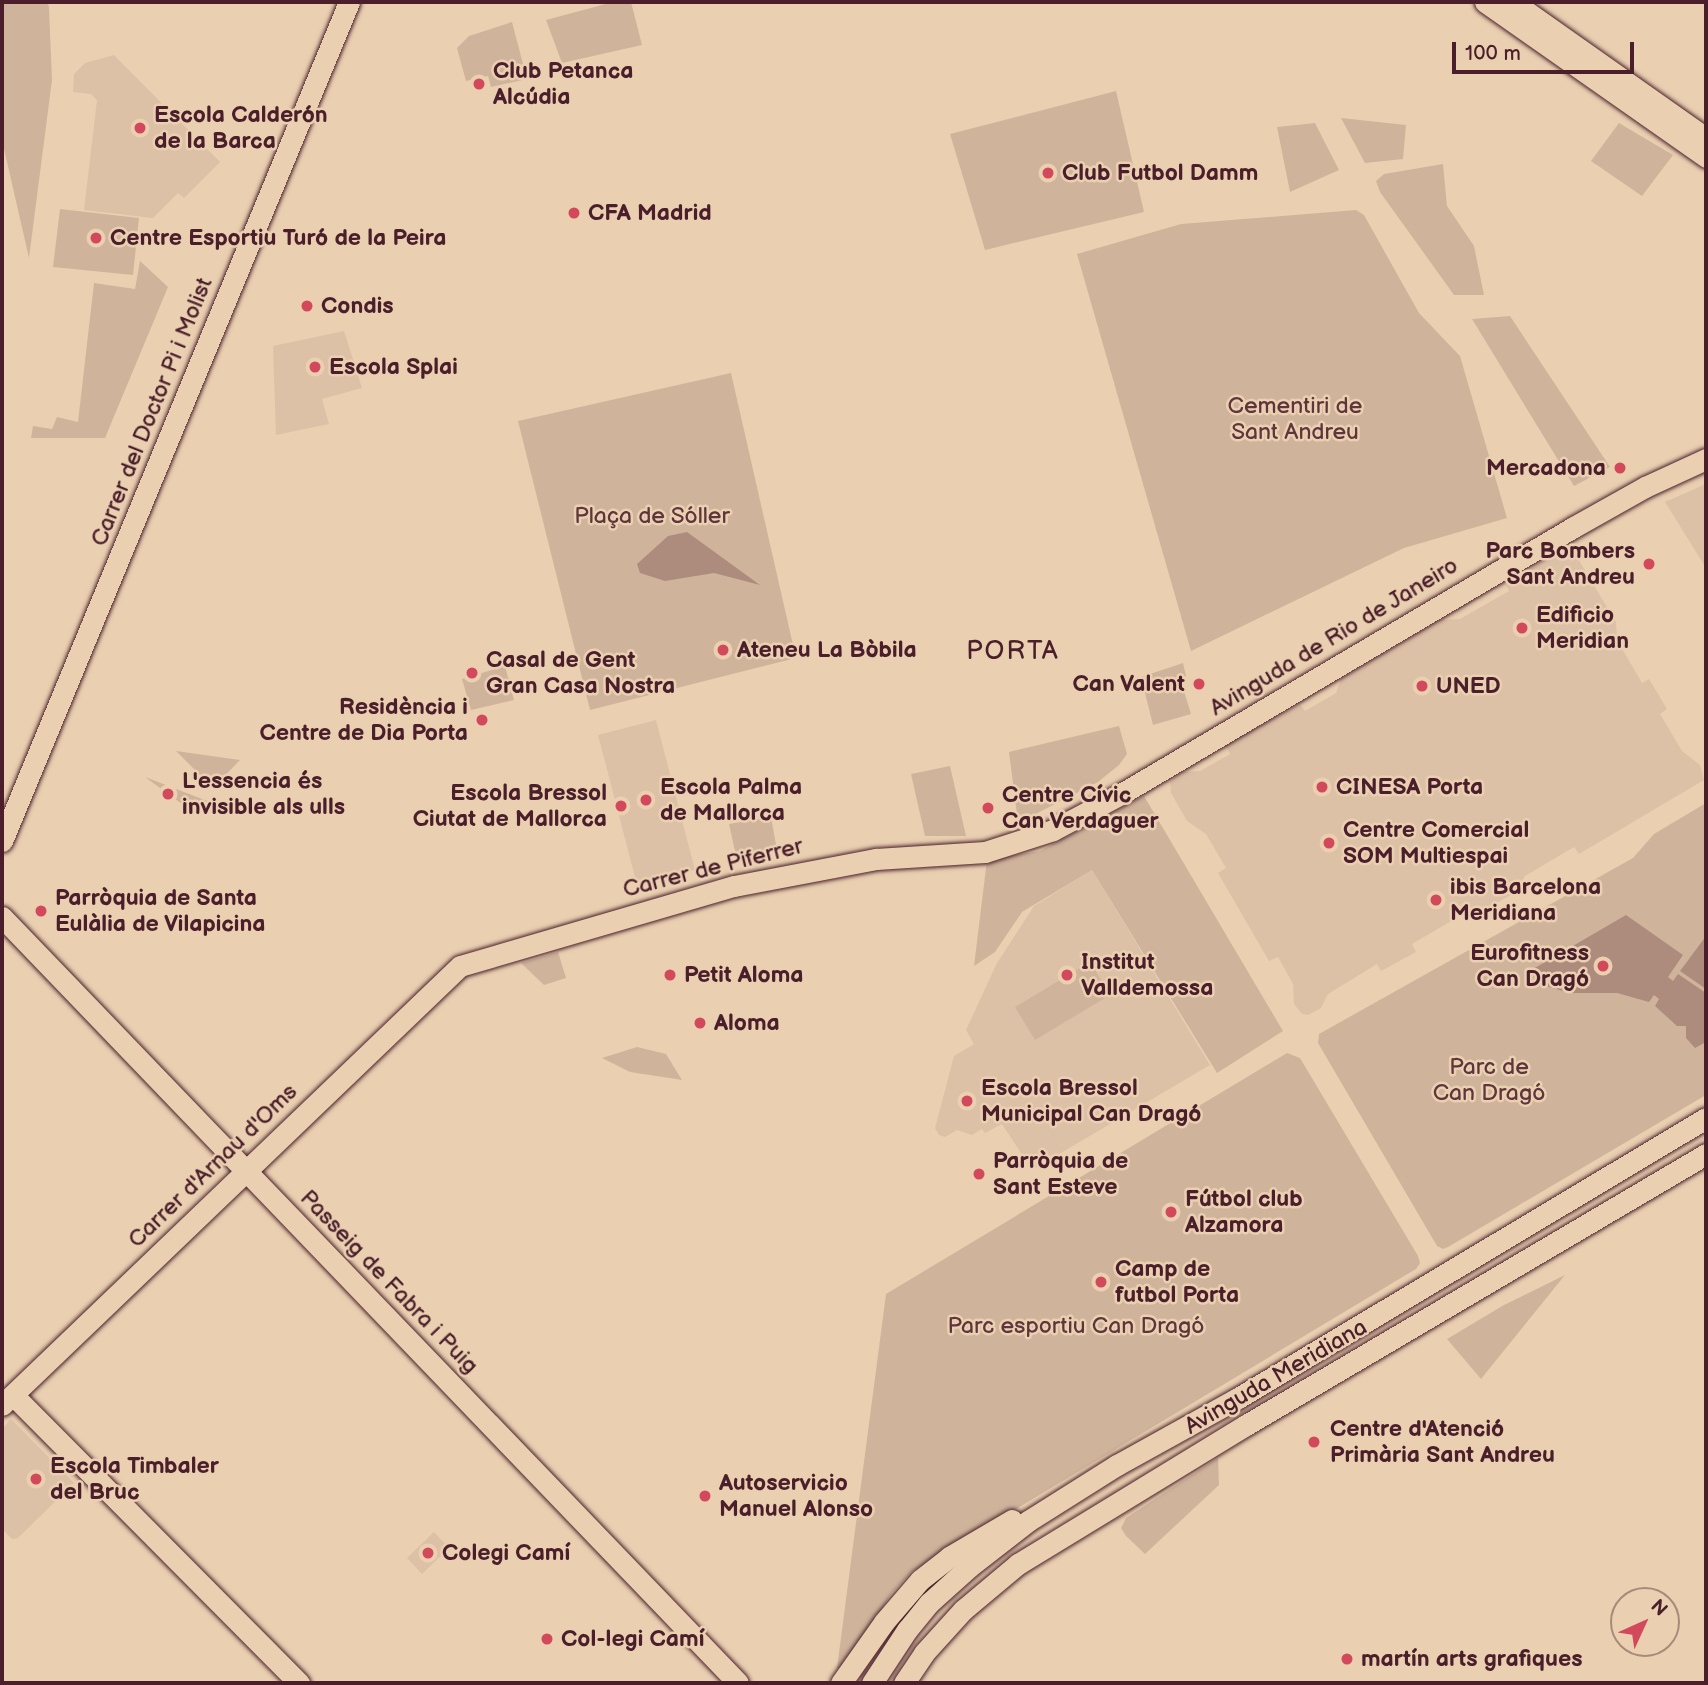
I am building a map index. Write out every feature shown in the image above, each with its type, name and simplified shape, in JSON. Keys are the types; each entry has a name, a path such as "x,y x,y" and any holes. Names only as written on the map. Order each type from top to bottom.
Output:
{"main road":[{"name":"Carrer del Doctor Pi i Molist","path":"2,841 349,2"},
{"path":"1485,2 1706,158"},
{"path":"1513,2 1706,138"},
{"name":"Avinguda de Rio de Janeiro","path":"985,852 1053,830 1121,794 1645,486 1706,458"},
{"name":"Carrer de Piferrer","path":"460,965 734,886 876,859 985,852"},
{"name":"Passeig de Fabra i Puig","path":"2,917 738,1683"},
{"name":"Carrer d'Arnau d'Oms","path":"7,1400 460,965"},
{"name":"Avinguda Meridiana","path":"841,1683 884,1622 932,1569 994,1530 1062,1498 1238,1398 1706,1118"},
{"name":"Avinguda Meridiana","path":"904,1683 924,1653 963,1610 1027,1558 1246,1425 1706,1154"},
{"path":"7,1400 299,1683"},
{"name":"Avinguda Meridiana","path":"873,1683 907,1630 929,1603 969,1567 1062,1498"}],"shaded area":[{"name":"Escola Calderón de la Barca","path":"114,55 220,162 184,198 178,193 153,218 84,210 97,100 91,94 73,92 74,74 85,63"},
{"name":"Escola Splai","path":"344,331 362,388 322,399 329,424 276,435 273,346"},
{"path":"1706,484 1706,568 1665,502"},
{"path":"687,532 760,585 714,573 665,581 640,573 637,564 668,536"},
{"path":"1561,549 1574,552 1616,622 1617,640 1642,683 1649,679 1667,709 1660,714 1682,751 1700,765 1704,780 1579,854 1574,847 1525,876 1516,892 1478,914 1465,913 1412,944 1416,952 1381,971 1377,964 1328,994 1321,1008 1308,1015 1302,1014 1294,1004 1293,984 1278,957 1269,961 1218,873 1226,868 1206,834 1187,821 1171,793 1170,782 1182,772 1200,771 1230,754 1225,745 1300,704 1305,711 1336,693 1341,679 1440,620 1460,619 1509,591 1506,585"},
{"name":"Escola Palma de Mallorca","path":"656,720 695,870 637,885 598,735"},
{"path":"1092,870 1210,1065 1032,1170 1002,1124 985,1133 982,1129 972,1135 957,1130 945,1137 939,1135 935,1128 954,1056 974,1044 966,1030 997,963 1034,906"},
{"path":"1626,915 1683,955 1668,977 1673,981 1678,974 1706,993 1706,1042 1695,1048 1686,1038 1686,1026 1677,1026 1655,1006 1659,999 1654,995 1649,1002 1617,993 1570,993 1549,987 1528,972"},
{"path":"1706,936 1706,989 1680,971"},
{"name":"Escola Timbaler del Bruc","path":"11,1419 74,1483 18,1538 12,1539 2,1529 2,1429"},
{"name":"Colegi Camí","path":"434,1532 449,1548 422,1574 407,1558"}],"green space":[{"path":"2,2 48,2 49,8 52,80 29,258 2,140"},
{"path":"613,2 631,2 642,45 562,63 546,20"},
{"path":"512,22 527,79 491,87 488,76 466,81 457,48 469,36"},
{"name":"Club Futbol Damm","path":"1116,91 1144,212 985,250 950,134"},
{"path":"1341,118 1406,125 1403,159 1365,163"},
{"path":"1315,123 1339,170 1290,192 1277,127"},
{"path":"1619,123 1673,155 1642,196 1591,161"},
{"path":"1443,164 1447,206 1474,246 1484,295 1454,295 1380,192 1376,181 1384,174"},
{"name":"Centre Esportiu Turó de la Peira","path":"60,209 139,218 133,275 53,267"},
{"name":"Cementiri de Sant Andreu","path":"1356,210 1364,215 1419,313 1460,356 1507,518 1404,548 1191,651 1077,254 1181,224"},
{"path":"140,261 168,287 105,438 31,438 33,426 52,429 57,417 78,422 94,283 135,289"},
{"path":"1510,316 1610,467 1574,486 1472,319"},
{"name":"Plaça de Sóller","path":"731,373 796,658 590,710 518,421"},
{"path":"1183,663 1186,676 1180,678 1191,714 1153,725 1141,677"},
{"path":"505,666 514,700 471,710 462,679"},
{"path":"1119,726 1127,754 1119,765 1098,782 1018,823 1009,752"},
{"path":"176,751 240,760 213,788"},
{"path":"950,766 966,836 925,836 911,774"},
{"path":"145,777 210,802 197,815"},
{"path":"1144,796 1283,1031 1217,1073 1092,870 1022,912 995,952 974,966 987,860 1040,851"},
{"name":"Parc de Can Dragó","path":"1706,803 1706,1095 1448,1247 1443,1249 1437,1246 1318,1043 1319,1034 1633,858 1654,834"},
{"path":"771,817 777,850 744,858 736,856 729,824"},
{"path":"558,952 566,978 544,985 521,963"},
{"path":"1090,962 1110,995 1035,1040 1015,1007"},
{"path":"637,1047 666,1054 682,1080 630,1072 602,1058"},
{"name":"Parc esportiu Can Dragó","path":"1287,1053 1300,1058 1418,1256 1420,1263 1416,1269 911,1572 891,1594 844,1670 837,1668 886,1294"},
{"path":"1565,1275 1481,1379 1447,1339 1504,1305"},
{"path":"1218,1458 1219,1485 1145,1554 1126,1536 1121,1528 1126,1518"}],"place":[{"name":"Club Petanca Alcúdia","path":"479,84"},
{"name":"Escola Calderón de la Barca","path":"140,128"},
{"name":"Club Futbol Damm","path":"1048,173"},
{"name":"CFA Madrid","path":"574,213"},
{"name":"Centre Esportiu Turó de la Peira","path":"96,238"},
{"name":"Condis","path":"307,306"},
{"name":"Escola Splai","path":"315,367"},
{"name":"Mercadona","path":"1620,468"},
{"name":"Parc Bombers Sant Andreu","path":"1649,564"},
{"name":"Edificio Meridian","path":"1522,628"},
{"name":"Ateneu La Bòbila","path":"723,650"},
{"name":"Casal de Gent Gran Casa Nostra","path":"472,673"},
{"name":"Can Valent","path":"1199,684"},
{"name":"UNED","path":"1422,686"},
{"name":"Residència i Centre de Dia Porta","path":"482,720"},
{"name":"CINESA Porta","path":"1322,787"},
{"name":"L'essencia és invisible als ulls","path":"168,794"},
{"name":"Escola Palma de Mallorca","path":"646,800"},
{"name":"Escola Bressol Ciutat de Mallorca","path":"621,806"},
{"name":"Centre Cívic Can Verdaguer","path":"988,808"},
{"name":"Centre Comercial SOM Multiespai","path":"1329,843"},
{"name":"ibis Barcelona Meridiana","path":"1436,900"},
{"name":"Parròquia de Santa Eulàlia de Vilapicina","path":"41,911"},
{"name":"Eurofitness Can Dragó","path":"1603,966"},
{"name":"Petit Aloma","path":"670,975"},
{"name":"Institut Valldemossa","path":"1067,975"},
{"name":"Aloma","path":"700,1023"},
{"name":"Escola Bressol Municipal Can Dragó","path":"967,1101"},
{"name":"Parròquia de Sant Esteve","path":"979,1174"},
{"name":"Fútbol club Alzamora","path":"1171,1212"},
{"name":"Camp de futbol Porta","path":"1101,1282"},
{"name":"Centre d'Atenció Primària Sant Andreu","path":"1314,1442"},
{"name":"Escola Timbaler del Bruc","path":"36,1479"},
{"name":"Autoservicio Manuel Alonso","path":"705,1496"},
{"name":"Colegi Camí","path":"428,1553"},
{"name":"Col-legi Camí","path":"547,1639"},
{"name":"martín arts grafiques","path":"1347,1659"}],"district":[{"name":"PORTA","path":"1013,652"}]}
